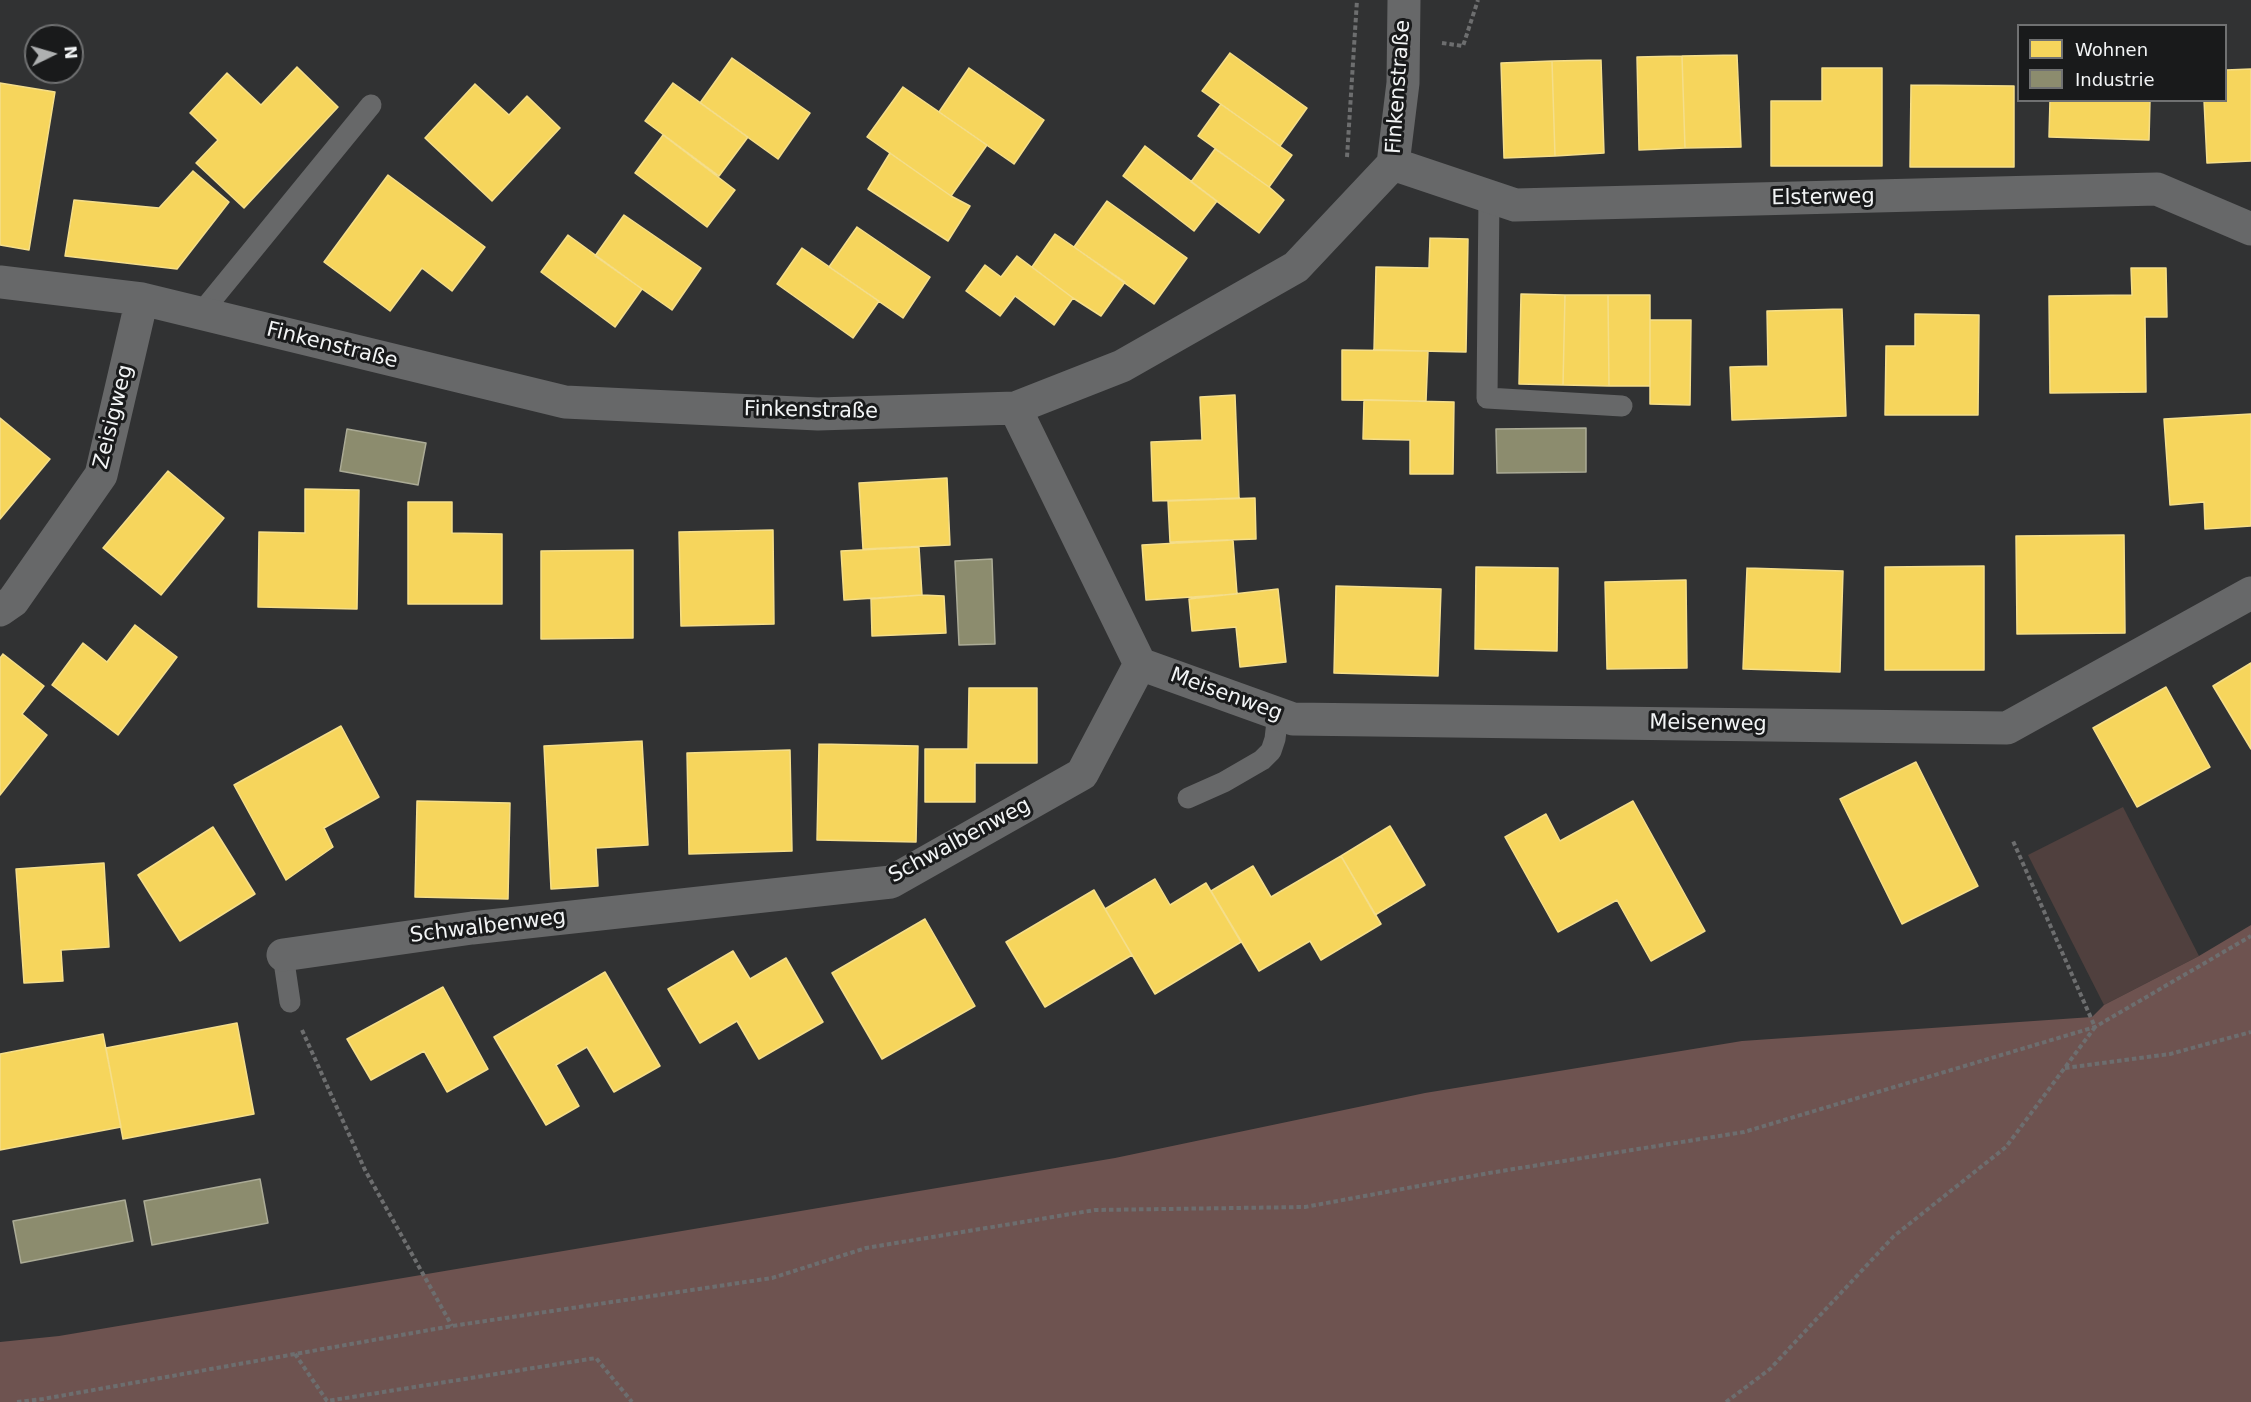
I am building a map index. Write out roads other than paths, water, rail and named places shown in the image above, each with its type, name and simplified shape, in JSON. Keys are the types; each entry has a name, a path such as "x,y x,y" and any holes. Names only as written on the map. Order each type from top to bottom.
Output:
{"street":[{"name":"Finkenstraße","path":"0,282 142,299 565,402 818,414 1015,408 1122,366 1296,267 1393,165 1403,83 1404,0"},
{"name":"Elsterweg","path":"1393,165 1515,206 2157,189 2251,229"},
{"name":"Zeisigweg","path":"0,610 13,601 101,475 142,299"},
{"path":"1015,408 1140,664"},
{"name":"Meisenweg","path":"1140,664 1293,719 2007,728 2251,593"},
{"name":"Schwalbenweg","path":"283,955 472,928 891,882 1082,774 1140,664"}],"lane":[{"path":"201,314 371,105"},
{"path":"1489,196 1487,398 1622,406"},
{"path":"1188,798 1224,782 1262,760 1271,751 1278,714"},
{"path":"283,955 290,1002"}]}
